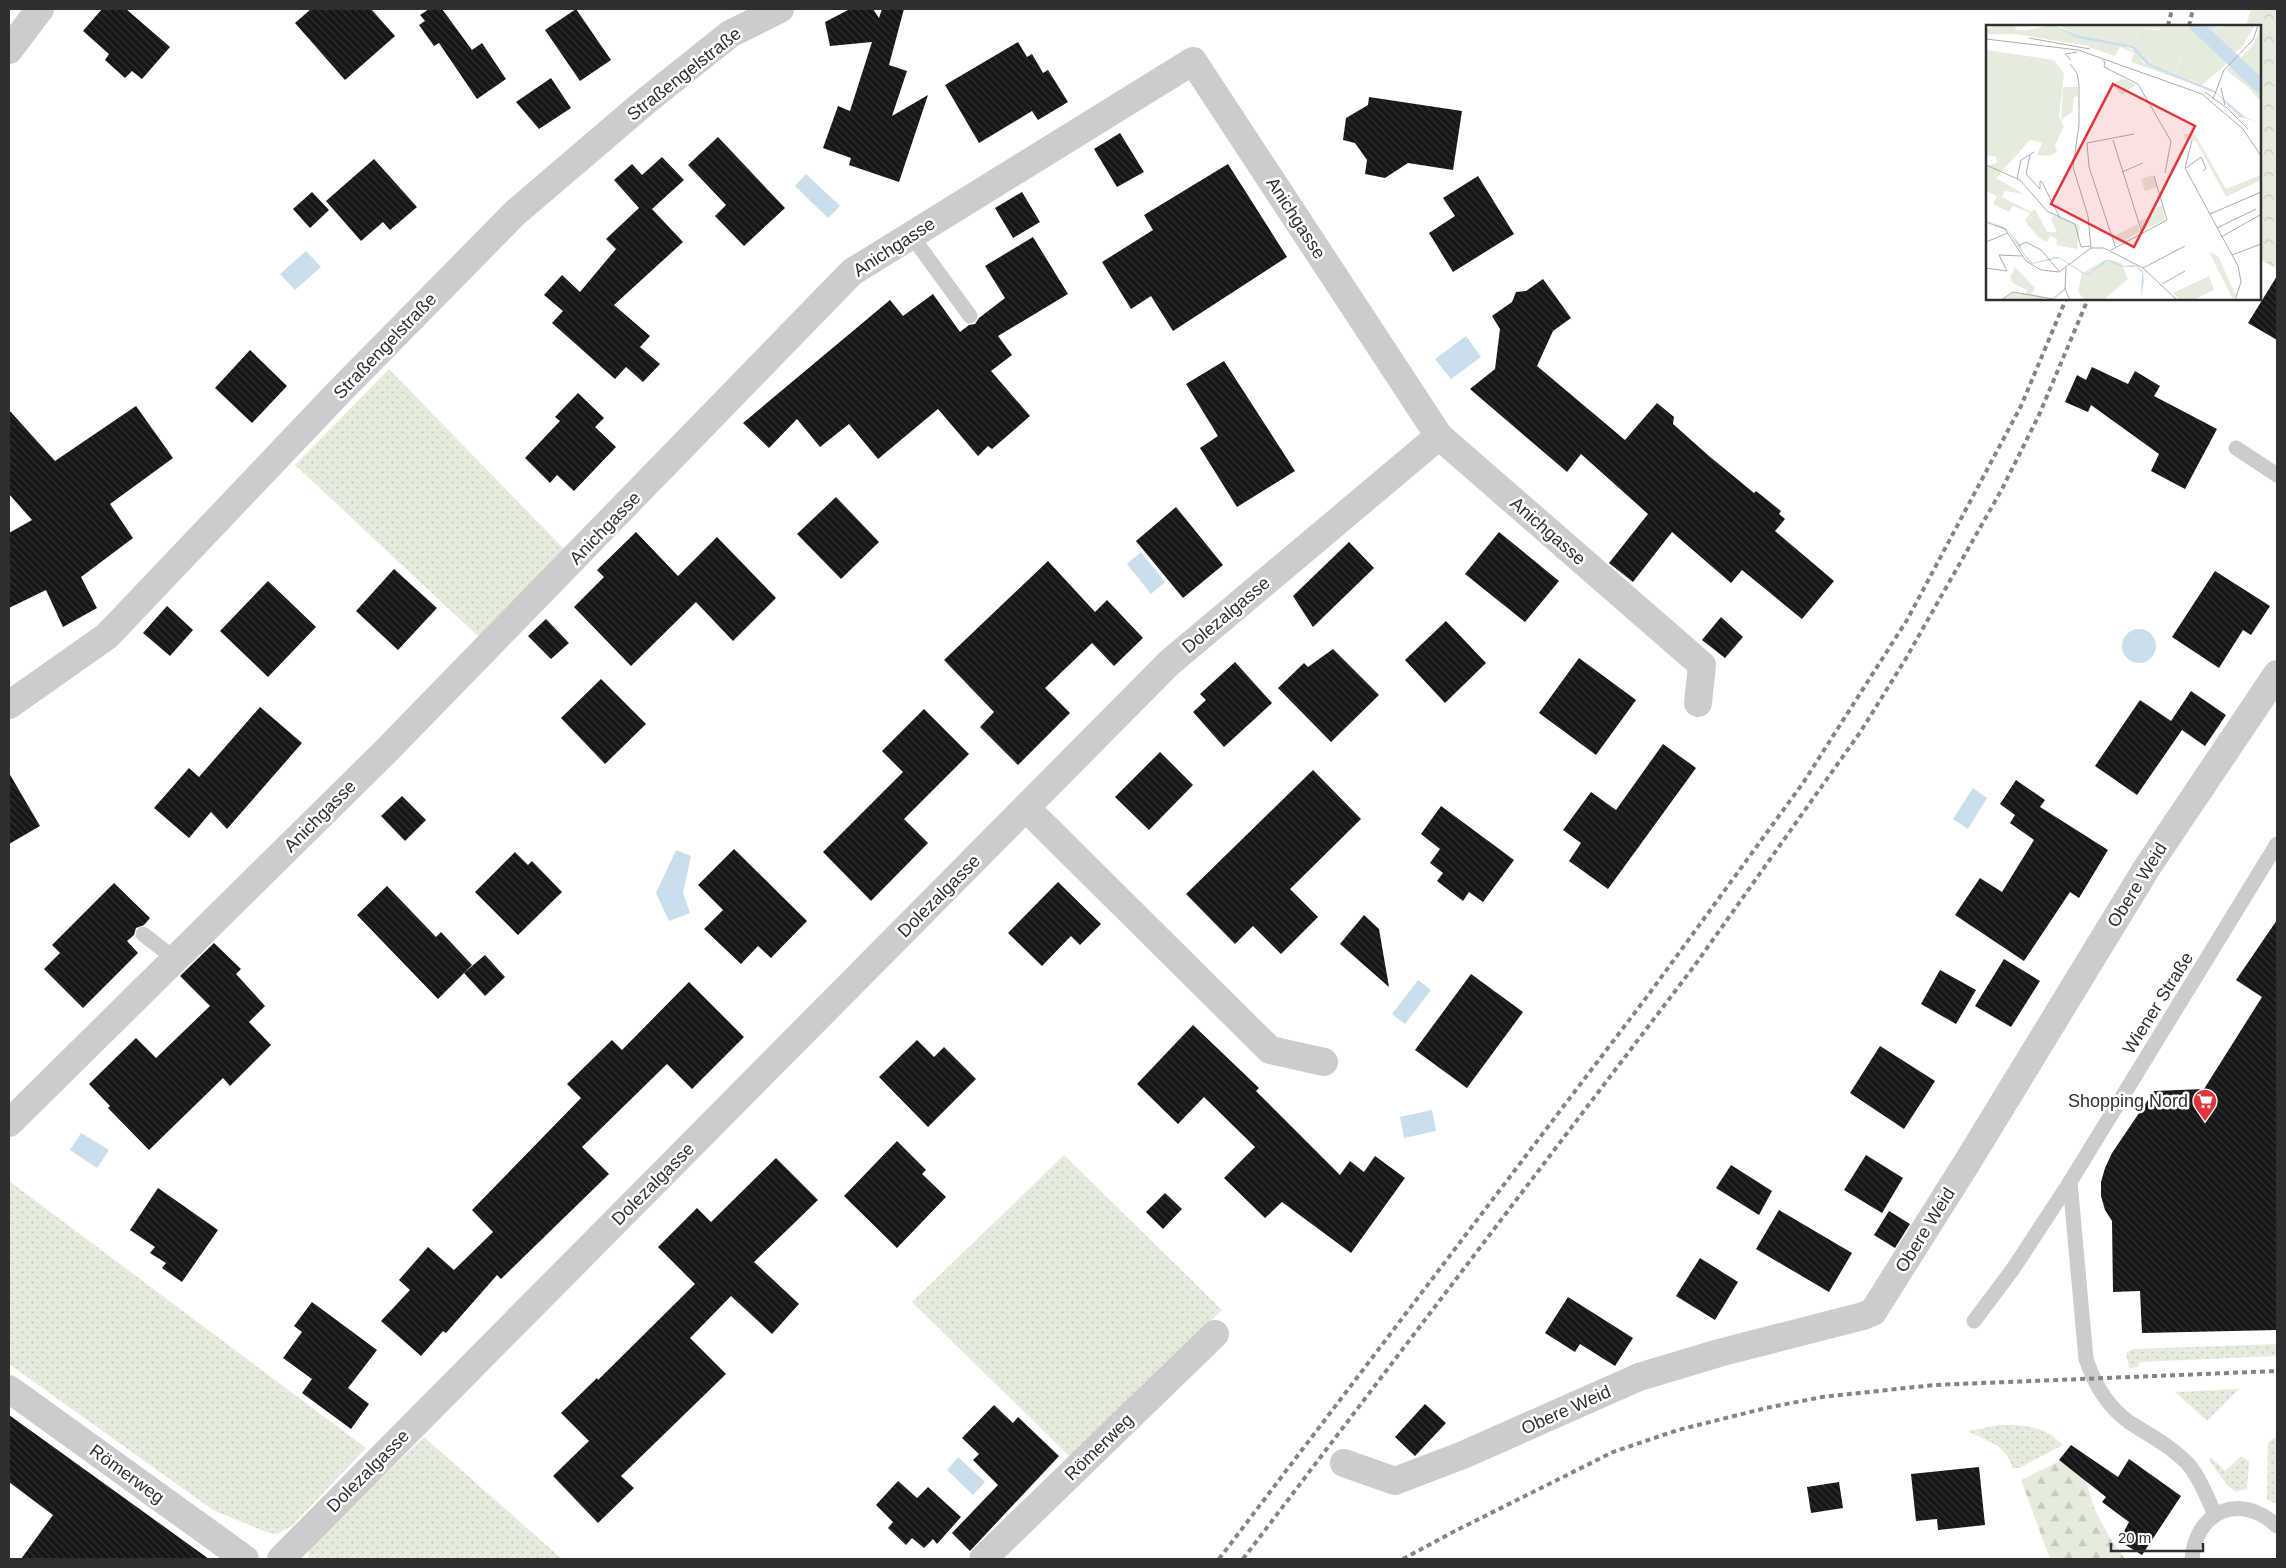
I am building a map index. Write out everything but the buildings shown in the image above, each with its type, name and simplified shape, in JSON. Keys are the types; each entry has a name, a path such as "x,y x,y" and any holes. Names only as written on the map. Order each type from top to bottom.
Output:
{"street":[{"path":"9,50 40,9"},
{"name":"Straßengelstraße","path":"9,705 107,636 339,392 515,213 646,101 730,34 780,9"},
{"name":"Anichgasse","path":"9,1123 189,953 852,272 1193,61 1439,436 1702,665 1698,703"},
{"name":"Dolezalgasse","path":"281,1559 1169,663 1439,436"},
{"name":"Obere Weid","path":"1344,1463 1395,1481 1464,1455 1640,1377 1727,1351 1873,1312 1968,1161 2148,866 2277,674"},
{"path":"1026,808 1270,1050 1324,1062"},
{"name":"Römerweg","path":"983,1559 1215,1334"},
{"name":"Römerweg","path":"9,1389 245,1559"}],"lane":[{"path":"911,235 970,316"},
{"path":"2236,448 2277,475"},
{"name":"Wiener Straße","path":"1974,1321 2014,1269 2070,1182 2277,844"},
{"path":"143,934 189,953"},
{"path":"2070,1182 2086,1359 2093,1379 2107,1400 2127,1420 2155,1437 2189,1465 2215,1515"},
{"path":"2192,1559 2193,1544 2199,1530 2222,1511 2238,1508 2253,1509 2267,1516 2277,1526"}],"green space":[{"path":"2251,9 2277,9 2277,269 2261,260 2261,25 2246,25"},
{"path":"389,369 564,549 479,637 295,465"},
{"path":"1064,1155 1222,1310 1071,1458 912,1302"},
{"path":"9,1181 366,1448 292,1526 277,1534 266,1532 213,1510 9,1364"},
{"path":"2277,1344 2277,1356 2140,1362 2138,1367 2129,1368 2126,1353 2133,1349"},
{"path":"2239,1389 2207,1421 2175,1392"},
{"path":"1999,1425 2017,1425 2041,1430 2049,1433 2063,1445 2019,1468 2013,1468 2008,1457 1998,1446 1968,1431"},
{"path":"424,1437 562,1559 308,1559 310,1545"},
{"path":"2277,1438 2277,1505 2267,1499 2268,1443"},
{"path":"2078,1452 2094,1508 2109,1536 2125,1559 2050,1559 2021,1480"},
{"path":"2241,1456 2249,1461 2247,1489 2235,1492 2227,1485 2209,1460 2211,1457 2225,1471"}],"water":[{"path":"806,174 840,206 828,218 795,186"},
{"path":"306,251 321,267 295,290 280,274"},
{"path":"1466,336 1481,357 1451,379 1435,359"},
{"path":"1141,552 1165,582 1151,594 1127,564"},
{"path":"2139,629 2146,630 2151,634 2155,639 2155,653 2151,658 2146,662 2139,663 2132,662 2127,658 2123,653 2122,646 2123,639 2127,634 2132,630"},
{"path":"1973,788 1987,798 1968,829 1953,819"},
{"path":"676,850 691,856 683,893 690,913 669,921 656,893"},
{"path":"1418,980 1431,990 1405,1024 1392,1014"},
{"path":"1432,1110 1436,1131 1404,1138 1400,1117"},
{"path":"81,1133 109,1150 97,1168 70,1150"},
{"path":"958,1457 985,1482 973,1495 947,1470"}],"railway":[{"path":"2168,25 2172,9"},
{"path":"2189,25 2193,9"},
{"path":"1219,1559 1649,994 1803,783 1907,620 2021,406 2066,300"},
{"path":"1243,1559 1695,965 1861,731 1905,660 2002,489 2039,415 2088,300"},
{"path":"1403,1559 1613,1452 1678,1430 1766,1408 1822,1397 1934,1385 2277,1371"}],"place":[{"name":"Shopping Nord","path":"2205,1122"}]}
